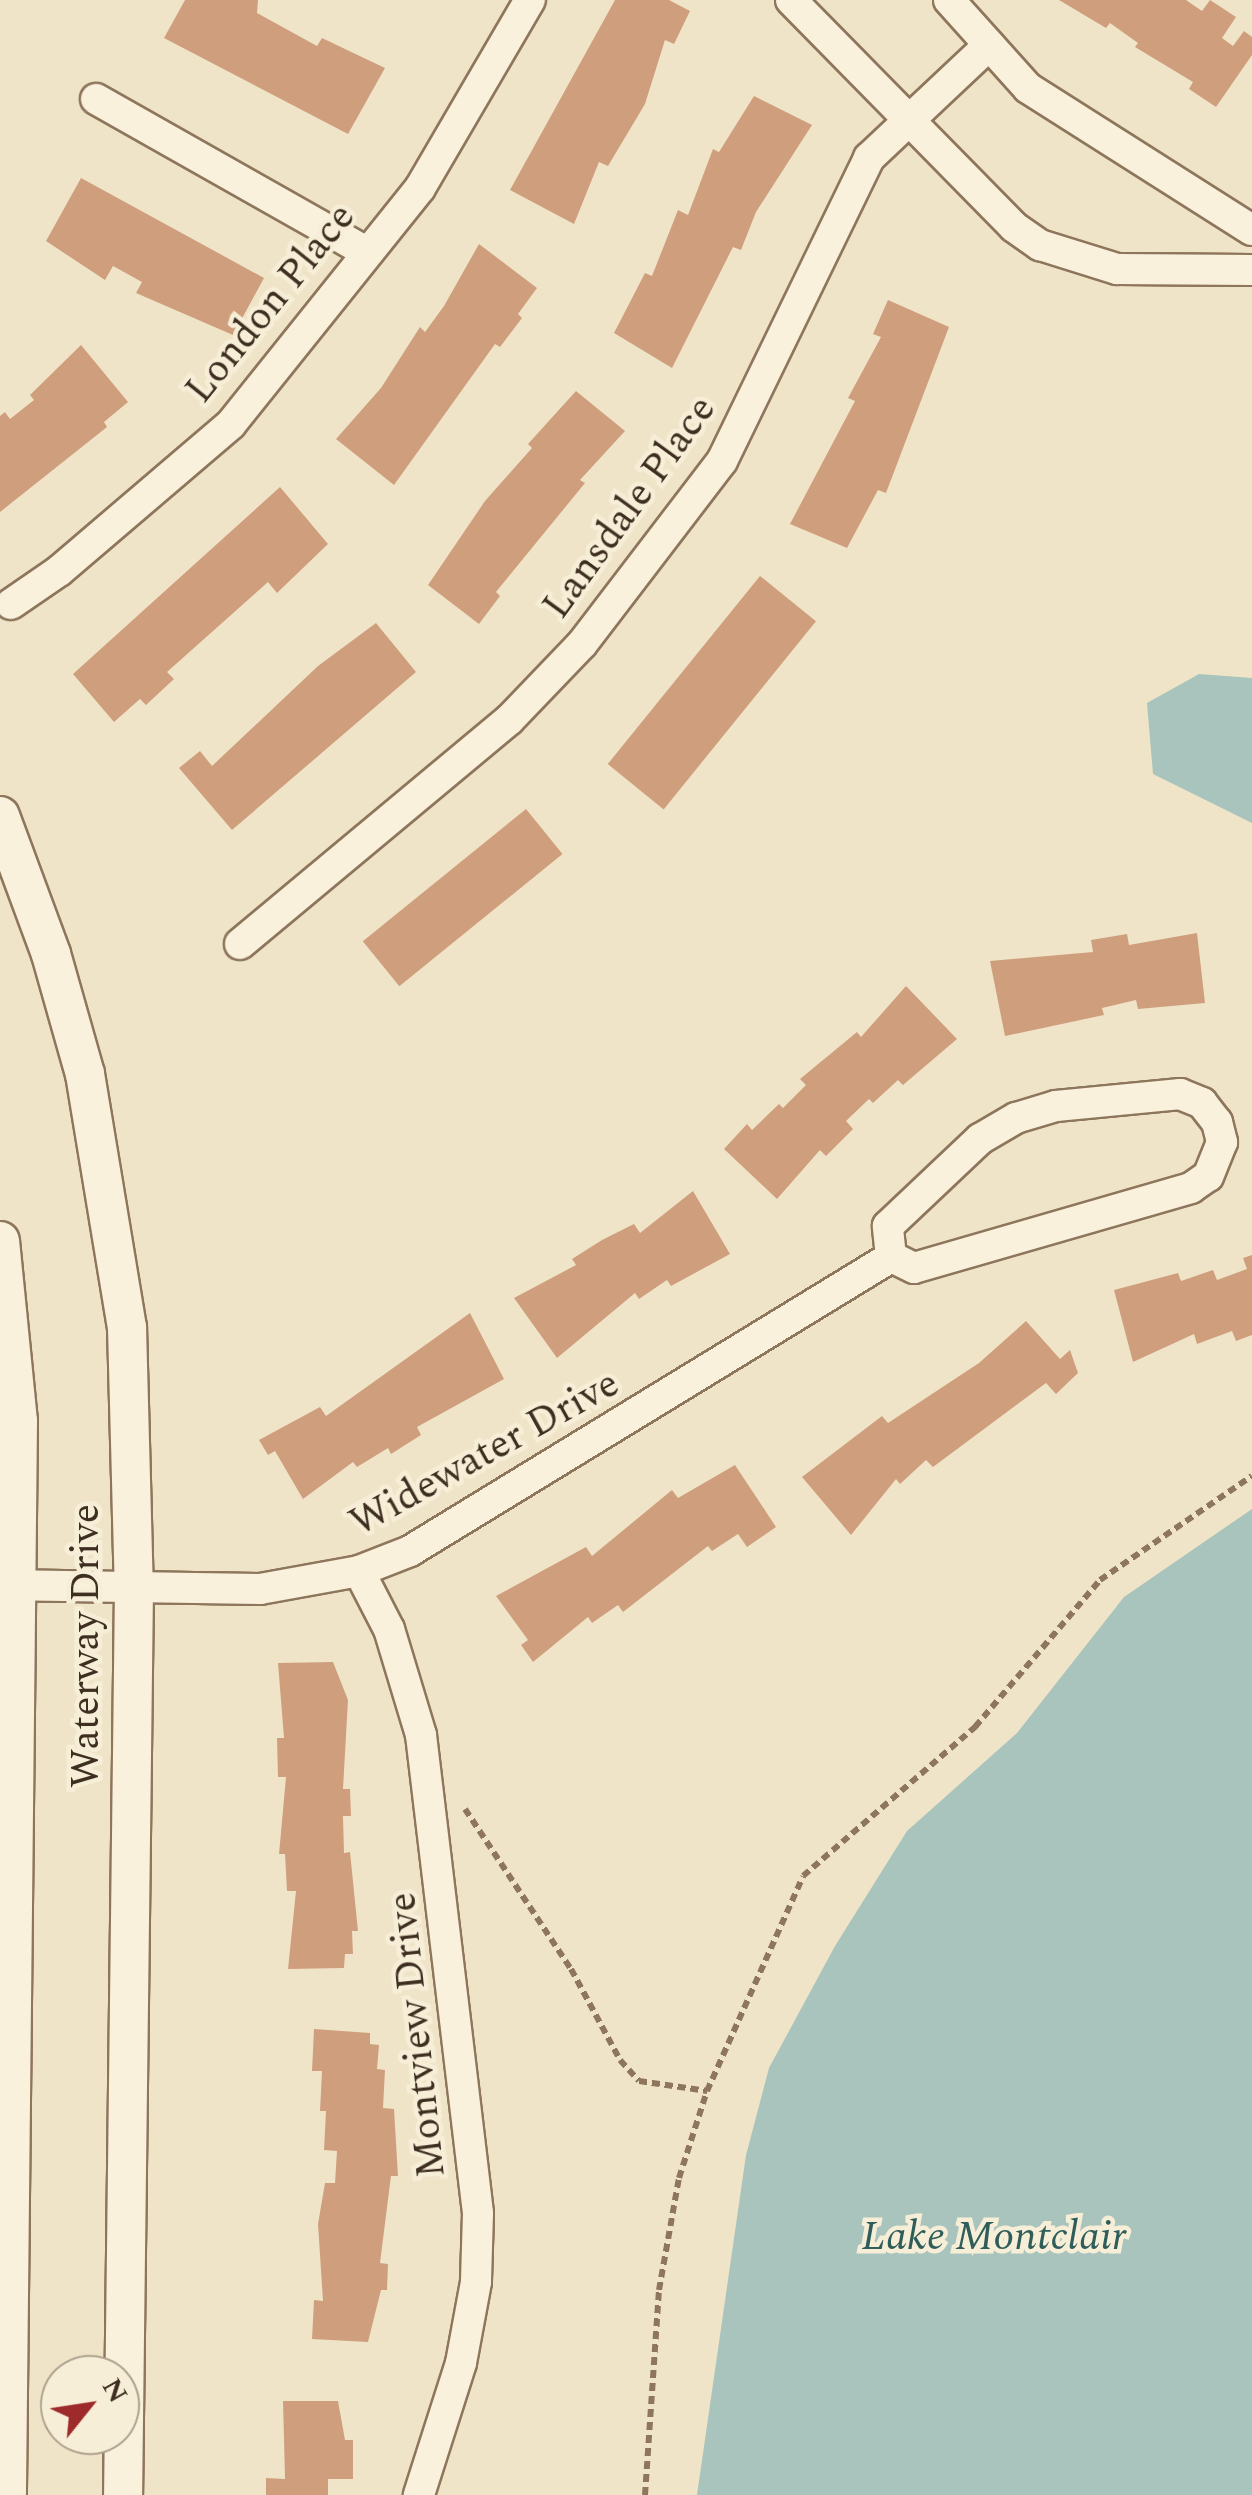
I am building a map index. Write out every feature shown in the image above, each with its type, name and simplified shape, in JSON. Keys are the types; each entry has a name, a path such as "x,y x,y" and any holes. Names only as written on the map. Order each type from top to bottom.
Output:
{"street":[{"name":"London Place","path":"11,604 59,572 230,424 365,251 420,188 530,0"},
{"path":"791,0 1014,227 1070,259 1117,269 1252,270"},
{"path":"949,0 1028,88 1252,230"},
{"name":"Lansdale Place","path":"240,944 509,720 582,644 722,461 843,201 870,158 906,119 989,45"},
{"path":"96,99 365,251"},
{"name":"Waterway Drive","path":"0,816 51,954 111,1200 127,1327 134,1588 123,2495"},
{"path":"1180,1094 1202,1103 1218,1122 1217,1162 1191,1188 914,1268 891,1257 888,1226 980,1139 1016,1118 1056,1106 1180,1094"},
{"name":"Waterway Drive","path":"0,1241 18,1421 8,1585 7,2495"},
{"name":"Widewater Drive","path":"8,1585 260,1590 359,1571 410,1551 495,1501 891,1257"},
{"name":"Montview Drive","path":"359,1571 389,1629 421,1735 478,2213 476,2282 462,2363 419,2495"}],"path":[{"path":"644,2495 660,2290 679,2178 708,2091 803,1876 975,1726 1100,1580 1252,1476"},
{"path":"460,1802 571,1969 620,2060 639,2081 708,2091"}],"water":[{"path":"1199,674 1252,678 1252,823 1153,774 1147,703"},
{"name":"Lake Montclair","path":"1252,1509 1252,2495 697,2495 746,2155 769,2068 835,1946 907,1831 1017,1733 1124,1597"}],"building":[{"path":"185,0 258,0 257,13 317,46 322,38 385,68 348,134 164,38"},
{"path":"615,0 669,0 690,11 674,44 665,40 645,104 608,166 599,162 574,224 510,190"},
{"path":"1059,0 1186,0 1202,11 1210,0 1236,17 1222,38 1233,46 1244,31 1252,37 1252,55 1216,107 1189,89 1193,82 1135,47 1138,43 1110,23 1106,28"},
{"path":"754,96 812,125 756,212 741,250 733,247 672,368 614,333 645,273 652,276 678,210 688,215 713,149 719,152"},
{"path":"81,178 264,278 233,335 136,293 142,282 113,266 105,280 46,241"},
{"path":"479,244 537,288 518,314 522,318 500,347 495,344 394,485 336,439 381,388 420,327 425,332"},
{"path":"888,300 949,327 886,493 878,490 847,548 790,524 855,401 848,398 881,337 873,334"},
{"path":"81,345 128,402 104,422 107,427 0,512 0,416 5,412 10,419 34,400 30,395"},
{"path":"576,391 625,431 580,480 585,483 496,592 500,596 479,624 428,585 485,501 532,448 528,444"},
{"path":"280,487 328,544 277,593 268,582 167,672 174,679 146,705 140,699 114,722 73,674"},
{"path":"760,576 816,621 664,809 608,764"},
{"path":"376,623 416,672 232,830 179,768 200,751 212,766 318,666"},
{"path":"526,809 563,854 399,986 363,941"},
{"path":"1197,933 1205,1003 1138,1009 1136,1000 1102,1008 1104,1015 1005,1036 990,961 1093,952 1091,940 1127,934 1129,945"},
{"path":"906,986 957,1039 903,1085 898,1080 873,1103 869,1099 846,1121 853,1129 826,1156 820,1150 777,1199 724,1149 747,1124 752,1130 779,1104 783,1108 806,1085 800,1079 857,1032 861,1037"},
{"path":"693,1191 730,1254 671,1286 667,1280 639,1299 635,1293 557,1358 514,1298 576,1265 572,1259 602,1240 634,1224 640,1233"},
{"path":"1252,1255 1252,1335 1236,1341 1232,1331 1197,1344 1194,1334 1133,1362 1114,1290 1178,1273 1181,1281 1213,1270 1217,1280 1247,1269 1243,1258"},
{"path":"470,1313 504,1379 417,1427 421,1435 391,1454 388,1448 357,1467 353,1462 303,1499 275,1451 268,1455 259,1440 320,1407 326,1416"},
{"path":"1026,1321 1060,1359 1070,1350 1078,1373 1056,1394 1046,1383 933,1467 926,1460 900,1484 896,1479 851,1535 802,1477 882,1416 888,1423 979,1363"},
{"path":"735,1465 776,1527 747,1547 738,1534 712,1551 708,1546 623,1612 618,1605 592,1623 588,1617 533,1662 521,1645 528,1640 496,1596 586,1547 592,1556 672,1490 678,1498"},
{"path":"333,1662 348,1700 343,1789 350,1789 351,1816 343,1816 344,1853 350,1852 358,1931 352,1931 353,1954 345,1954 344,1968 288,1969 296,1891 287,1891 285,1854 279,1854 286,1777 278,1777 277,1738 284,1738 278,1663"},
{"path":"314,2029 370,2033 370,2044 379,2045 377,2069 385,2070 383,2108 394,2109 398,2176 391,2176 380,2263 388,2264 387,2290 381,2290 368,2342 312,2339 314,2300 323,2301 318,2224 325,2183 335,2183 337,2151 324,2150 326,2111 320,2111 322,2071 312,2071"},
{"path":"283,2401 338,2401 345,2440 353,2440 353,2479 328,2479 328,2495 266,2495 266,2478 285,2479"}]}
